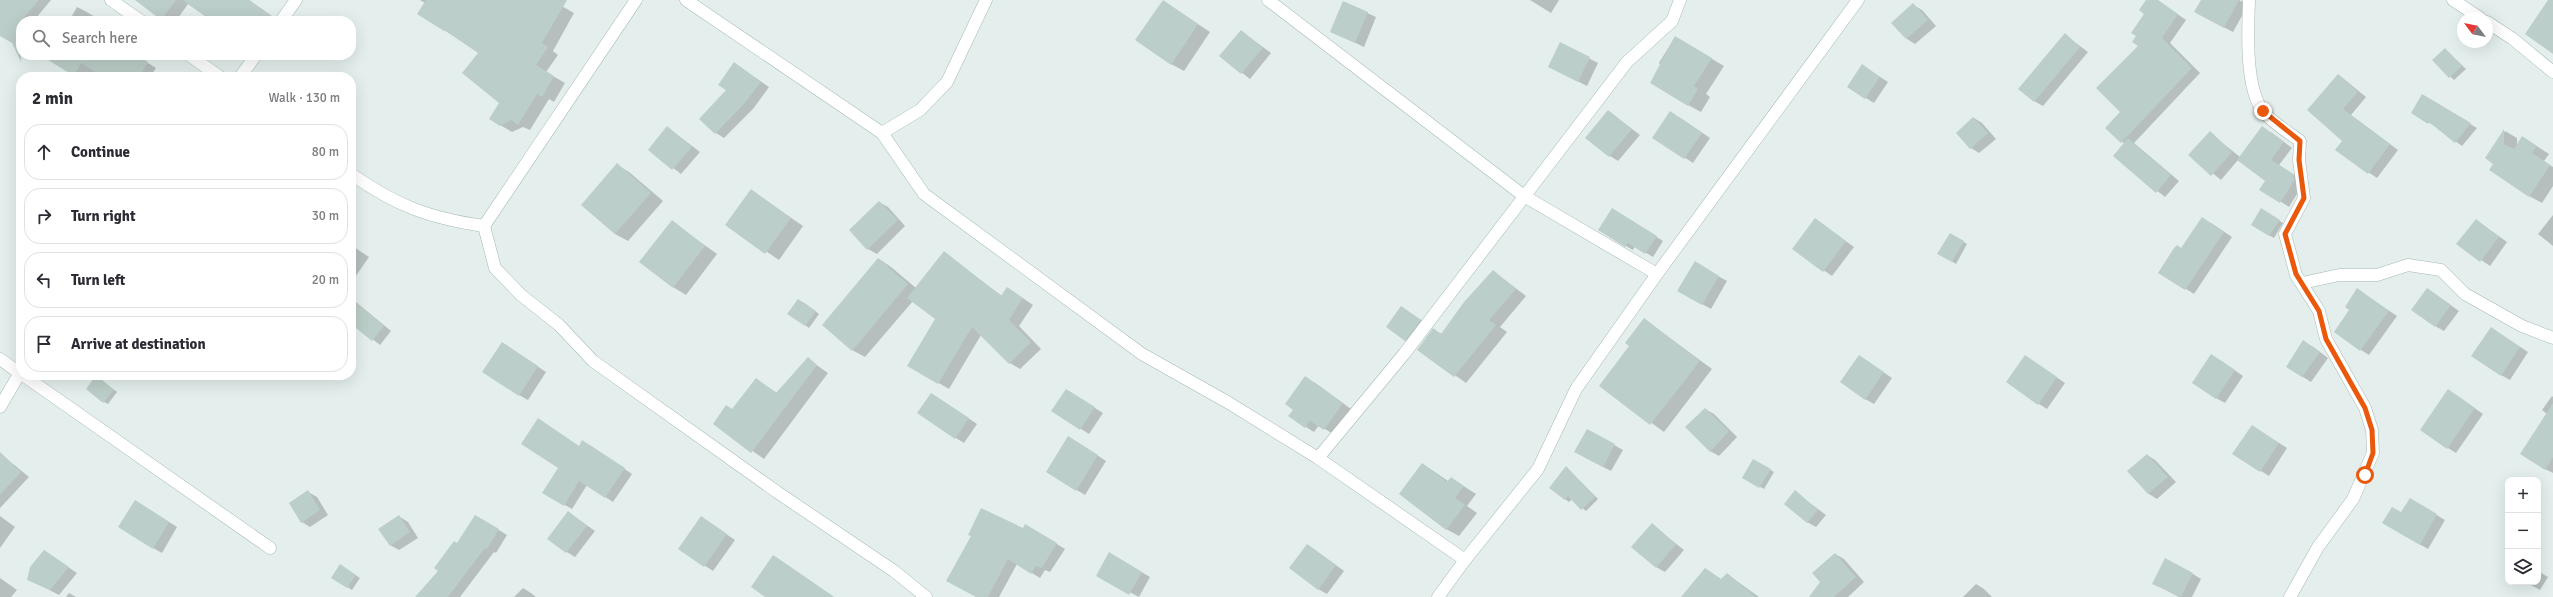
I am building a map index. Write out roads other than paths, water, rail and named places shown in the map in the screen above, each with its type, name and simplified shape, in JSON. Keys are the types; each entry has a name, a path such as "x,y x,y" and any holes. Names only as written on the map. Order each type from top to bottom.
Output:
{"street":[{"path":"111,0 134,16"},
{"path":"285,16 296,0"},
{"path":"636,0 484,226 495,268 520,295 559,325 593,361 777,492 894,571 926,597"},
{"path":"686,0 882,133 924,194 1142,354 1229,403 1318,458 1465,560"},
{"path":"882,133 920,110 947,82 986,0"},
{"path":"1268,0 1524,196 1657,274"},
{"path":"1318,458 1404,354 1627,62 1672,21 1680,0"},
{"path":"1438,597 1465,560 1538,469 1576,389 1657,274 1858,0"},
{"path":"2249,0 2250,64 2254,96 2263,111 2300,141 2299,160 2304,198 2285,234 2296,274 2319,311 2326,339 2365,408 2372,430 2373,453 2353,499 2318,546 2290,597"},
{"path":"2453,0 2471,12"},
{"path":"2493,26 2512,39 2553,72"},
{"path":"196,60 213,72"},
{"path":"244,72 252,60"},
{"path":"356,177 374,190 415,210 444,220 484,226"},
{"path":"2302,283 2339,275 2377,275 2408,265 2441,270 2465,294 2522,326 2553,338"},
{"path":"0,359 16,370"},
{"path":"0,407 17,380"},
{"path":"31,380 270,548"}]}
